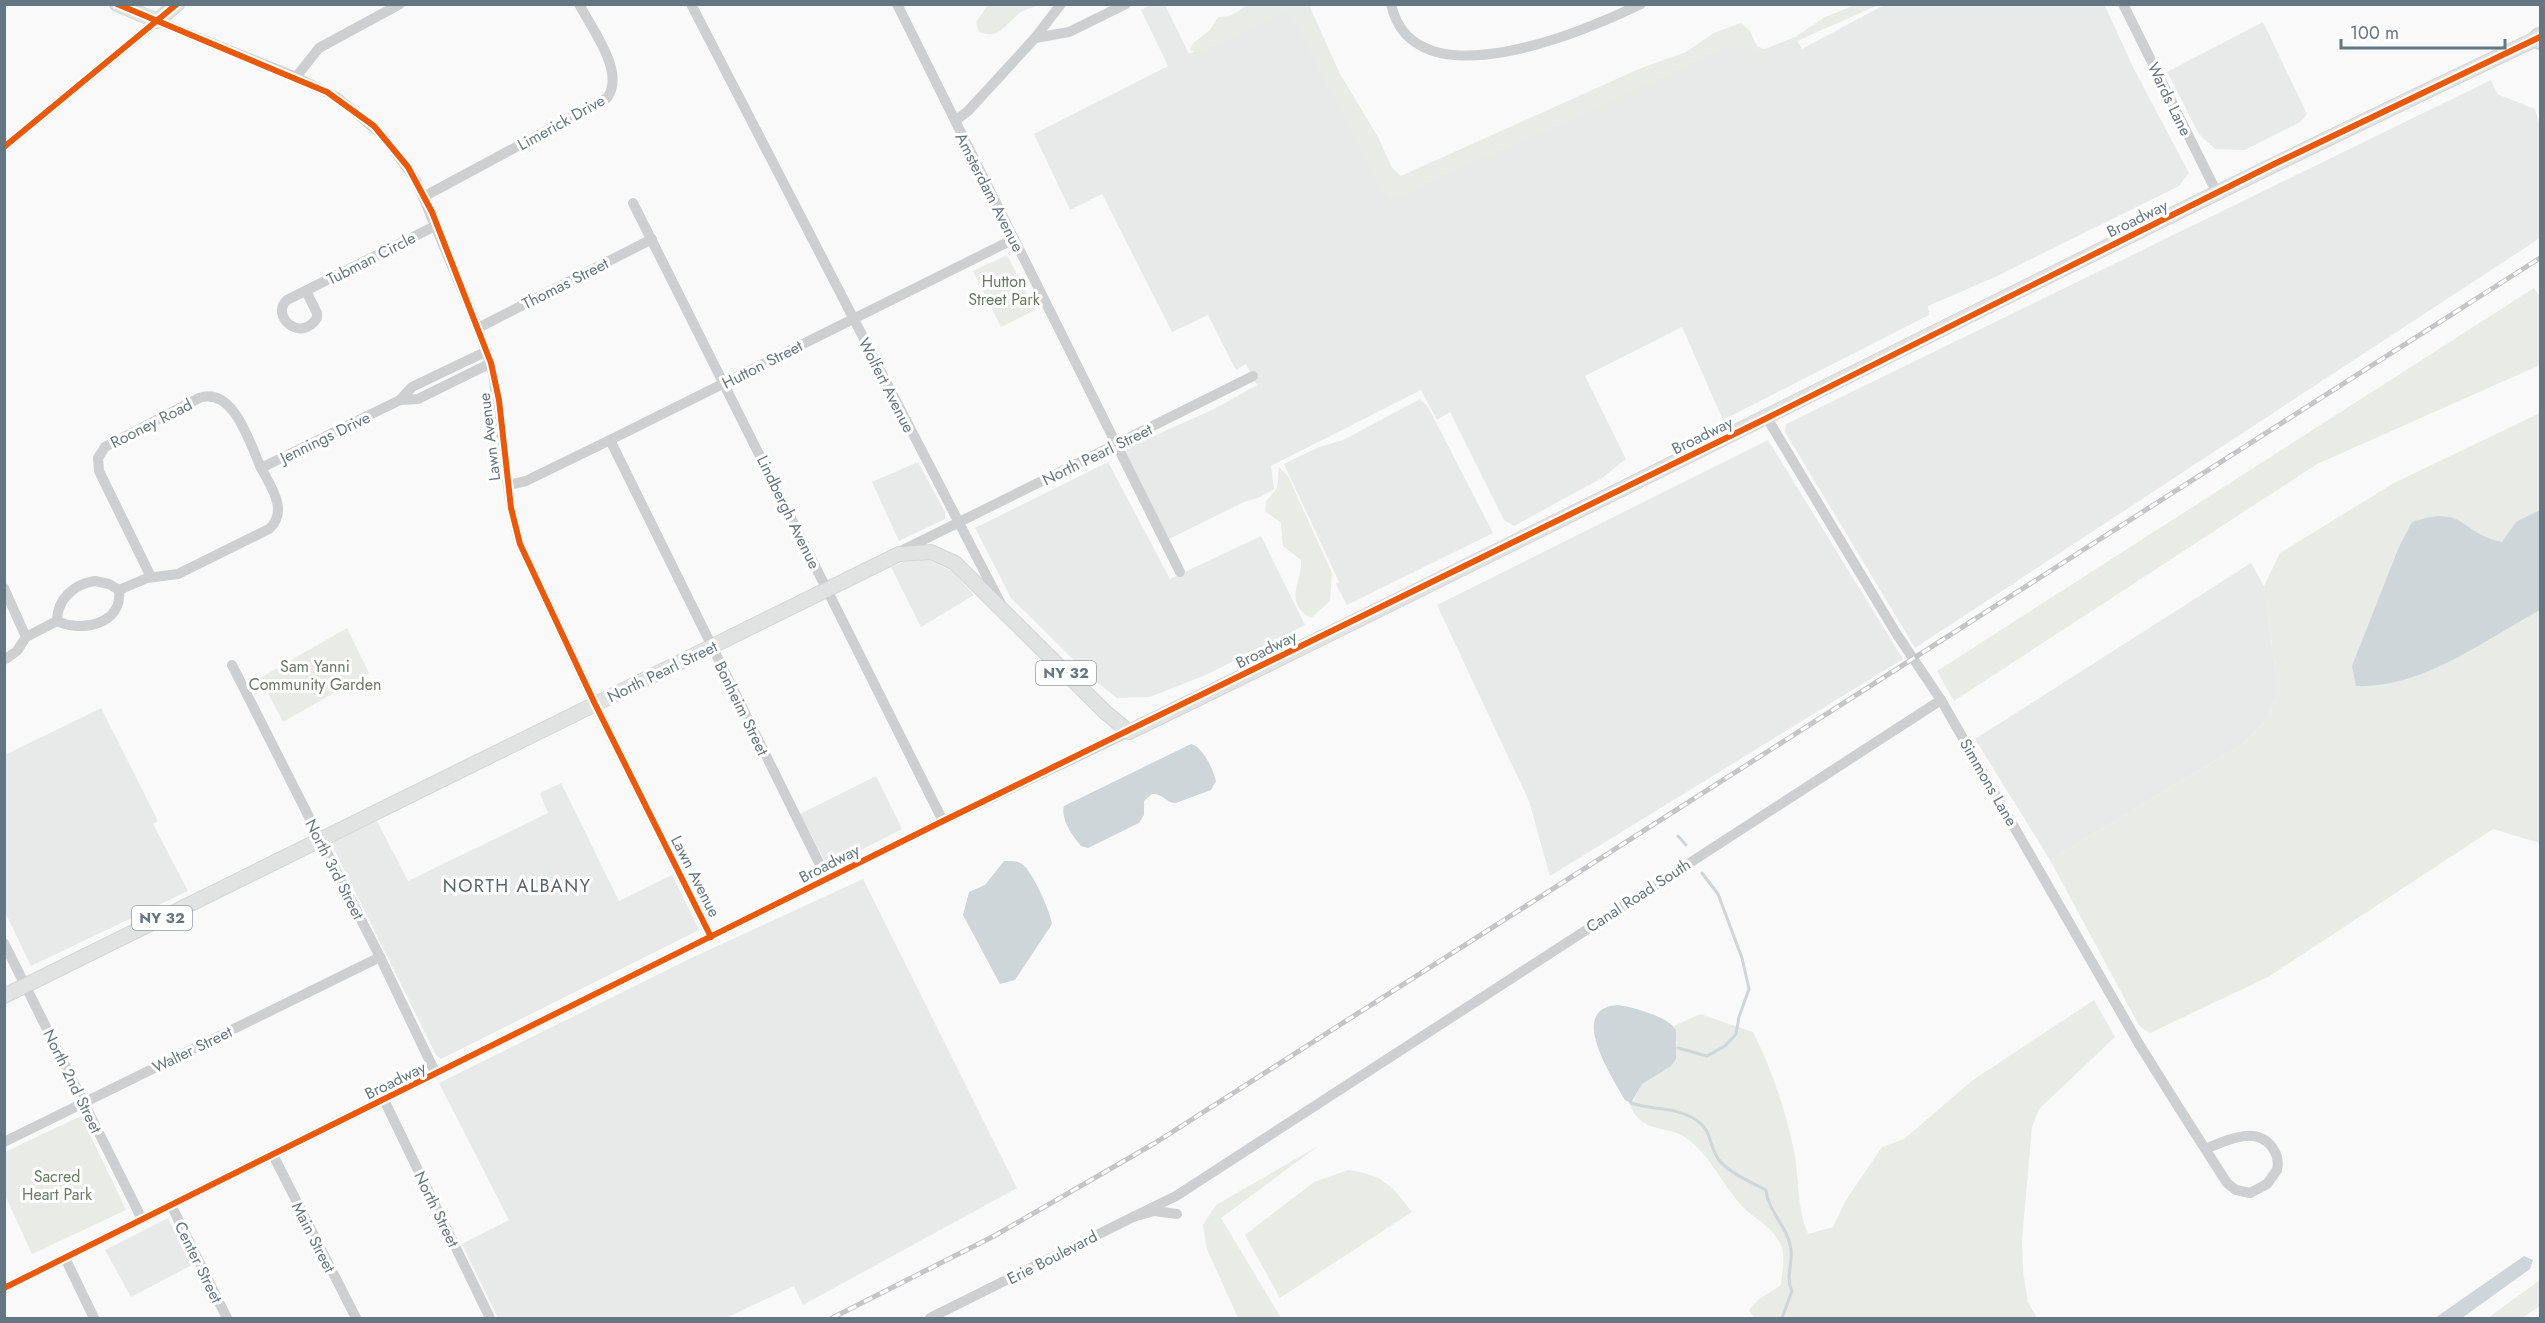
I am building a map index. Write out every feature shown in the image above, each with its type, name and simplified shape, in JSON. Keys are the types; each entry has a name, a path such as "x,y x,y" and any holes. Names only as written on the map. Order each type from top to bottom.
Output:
{"main road":[{"path":"117,4 157,21 177,4"},
{"name":"Broadway","path":"1129,732 1767,418 2217,193 2540,38"},
{"name":"NY 32","path":"888,558 923,551 947,558 970,576 1005,612"},
{"name":"North Pearl Street","path":"4,996 888,558"},
{"name":"Wolfert Avenue","path":"1005,612 1104,711 1129,732"}],"street":[{"path":"296,77 319,48 400,4"},
{"name":"Limerick Drive","path":"425,196 607,98 614,85 613,70 579,4"},
{"name":"Wolfert Avenue","path":"691,4 1005,612"},
{"name":"Amsterdam Avenue","path":"897,4 1180,572"},
{"path":"955,121 968,111 1035,38 1061,4"},
{"path":"1035,38 1069,32 1126,4"},
{"path":"1391,4 1401,27 1416,43 1436,52 1462,55 1517,49 1555,41 1641,4"},
{"name":"Wards Lane","path":"2123,4 2217,193"},
{"name":"Lawn Avenue","path":"157,21 296,77 338,98 374,126 408,167 425,196 487,351 499,399 511,508 520,544 595,704 711,937"},
{"path":"4,147 157,21"},
{"name":"Lindbergh Avenue","path":"633,203 725,382 943,821"},
{"name":"Tubman Circle","path":"306,291 437,225"},
{"name":"Thomas Street","path":"478,328 652,239"},
{"name":"Hutton Street","path":"508,484 528,480 1014,239"},
{"name":"Jennings Drive","path":"119,590 151,577 178,574 272,526 278,515 279,506 261,468 400,400 412,387 487,351"},
{"name":"Jennings Drive","path":"400,400 418,399 490,363"},
{"name":"North Pearl Street","path":"888,558 1253,376"},
{"name":"Rooney Road","path":"151,577 99,471 99,458 105,447 200,398 212,396 224,400 230,406 261,468"},
{"name":"Simmons Lane","path":"1767,418 1890,623 1941,700 2139,1044 2205,1149 2227,1183 2241,1192 2250,1193 2263,1188 2277,1170 2275,1152 2268,1142 2257,1137 2235,1137 2205,1149"},
{"name":"Bonheim Street","path":"610,440 827,879"},
{"path":"4,660 18,651 26,637 57,621 81,627 100,623 115,609 119,590 104,582 89,582 78,586 63,600 57,621"},
{"path":"4,588 26,637"},
{"name":"North 3rd Street","path":"232,665 380,957 436,1074"},
{"name":"Canal Road South","path":"1133,1217 1176,1196 1941,700"},
{"name":"Broadway","path":"4,1288 943,821 1129,732"},
{"name":"North 2nd Street","path":"4,943 142,1219"},
{"name":"Walter Street","path":"4,1142 380,957"},
{"name":"North Street","path":"384,1100 490,1318"},
{"name":"Main Street","path":"273,1155 356,1318"},
{"name":"Center Street","path":"171,1205 227,1318"},
{"name":"Erie Boulevard","path":"930,1318 1133,1217 1154,1211 1177,1214"},
{"path":"65,1258 94,1318"}],"shaded area":[{"path":"2104,4 2134,69 2189,173 2179,186 1995,277 1928,306 1929,315 1723,420 1682,327 1585,376 1626,459 1602,478 1514,526 1504,520 1450,412 1437,420 1421,390 1271,466 1274,489 1169,539 1126,454 1127,448 1214,409 1257,385 1246,364 1236,370 1208,315 1172,332 1102,194 1070,210 1034,134 1168,66 1141,10 1150,5 1165,5 1189,54 1286,5 1395,190 1747,34 1757,52 1795,37 1802,49 1884,5"},
{"path":"2263,22 2307,114 2300,122 2245,150 2215,149 2199,134 2167,72"},
{"path":"2491,80 2497,94 2535,109 2540,126 2540,238 1915,648 1785,432 1786,424"},
{"path":"1420,399 1428,407 1493,533 1347,605 1336,584 1339,582 1284,464 1319,447 1343,440"},
{"path":"1768,440 1903,659 1550,876 1529,801 1437,605"},
{"path":"918,462 945,512 945,519 899,541 872,482"},
{"path":"1108,462 1170,579 1261,536 1305,625 1206,675 1150,697 1117,698 1094,680 1011,598 975,528"},
{"path":"2540,510 2540,610 2475,648 2428,671 2405,680 2381,685 2356,686 2352,666 2399,547 2412,522 2430,517 2453,518 2477,533 2502,542 2516,522"},
{"path":"924,558 952,571 974,595 921,627 891,567 909,560"},
{"path":"2251,563 2264,586 2276,675 2276,698 2263,724 2243,744 2050,860 1975,739"},
{"path":"101,708 158,821 153,824 188,891 31,966 5,912 5,755"},
{"path":"1191,744 1200,749 1213,771 1216,781 1211,790 1176,803 1152,794 1144,801 1144,815 1139,823 1088,848 1081,846 1066,822 1064,806"},
{"path":"876,776 902,829 828,867 800,814"},
{"path":"561,783 619,901 672,875 699,930 441,1059 436,1055 331,843 377,821 408,881 548,813 540,793"},
{"path":"1004,861 1018,862 1026,868 1040,892 1052,924 1015,980 1000,984 963,915 969,892 985,885"},
{"path":"863,879 1017,1188 803,1305 794,1286 726,1318 498,1318 462,1244 509,1220 439,1083 685,961"},
{"path":"1618,1005 1659,1017 1667,1021 1676,1031 1676,1059 1671,1066 1642,1084 1631,1103 1625,1100 1603,1061 1594,1030 1595,1018 1603,1009"},
{"path":"168,1218 192,1265 131,1297 105,1250"},
{"path":"2524,1256 2533,1260 2530,1269 2462,1318 2435,1318"}],"green space":[{"path":"988,5 1041,5 1023,11 998,32 987,34 979,32 976,22"},
{"path":"1248,5 1309,5 1339,72 1378,137 1392,168 1401,176 1639,69 1686,52 1714,33 1741,23 1750,31 1757,46 1770,52 1762,55 1740,47 1723,48 1591,112 1441,176 1411,193 1390,200 1382,192 1291,15 1284,13 1199,53 1190,50 1193,43 1210,30 1218,17 1230,16"},
{"path":"1855,5 1878,5 1788,45 1792,39 1825,17"},
{"name":"Hutton Street Park","path":"1007,255 1035,310 1001,327 973,271"},
{"path":"2534,288 2540,297 2540,365 2317,464 1954,701 1937,671"},
{"path":"2540,413 2540,843 2493,829 2268,977 2150,1033 2140,1027 2050,860 2243,744 2263,724 2276,698 2276,675 2264,586 2280,553 2394,483"},
{"path":"1279,467 1288,476 1332,573 1330,601 1311,618 1297,605 1296,591 1301,560 1283,546 1281,523 1265,511 1266,502 1277,488"},
{"name":"Sam Yanni Community Garden","path":"347,628 369,673 283,722 260,678"},
{"path":"2094,1000 2115,1037 2039,1109 2032,1127 2022,1239 2023,1271 2028,1302 2037,1318 1754,1318 1749,1310 1759,1299 1781,1285 1783,1256 1779,1241 1770,1229 1741,1205 1694,1144 1678,1133 1646,1124 1633,1112 1629,1102 1634,1100 1641,1084 1657,1073 1677,1044 1674,1026 1700,1014 1753,1032 1773,1077 1787,1123 1795,1156 1802,1215 1808,1234 1833,1227 1846,1200 1882,1147 1904,1139 1973,1080"},
{"name":"Sacred Heart Park","path":"81,1116 126,1210 32,1254 5,1195 5,1152"},
{"path":"1320,1145 1221,1218 1281,1318 1238,1318 1207,1249 1203,1225 1216,1205"},
{"path":"1348,1170 1379,1178 1392,1188 1412,1212 1280,1298 1245,1235 1314,1182"},
{"path":"2540,1280 2540,1306 2522,1318 2488,1318"}],"waterway":[{"path":"1678,836 1686,845"},
{"path":"1678,1048 1707,1056 1725,1046 1736,1034 1739,1017 1749,989 1742,958 1718,894 1702,873"},
{"path":"1631,1103 1678,1112 1693,1118 1704,1127 1715,1154 1723,1165 1766,1190 1770,1205 1786,1234 1791,1249 1789,1281 1792,1291 1782,1318"}],"railway":[{"path":"832,1318 994,1236 1155,1143 2540,258"}],"cycle path":[{"path":"117,4 327,92 374,126 408,167 432,212 491,363 499,400 511,508 520,544 595,704 711,937"},
{"path":"4,147 177,4"},
{"path":"4,1288 943,821 1767,418 2272,165 2540,37"}],"district":[{"name":"NORTH ALBANY","path":"517,886"}]}
